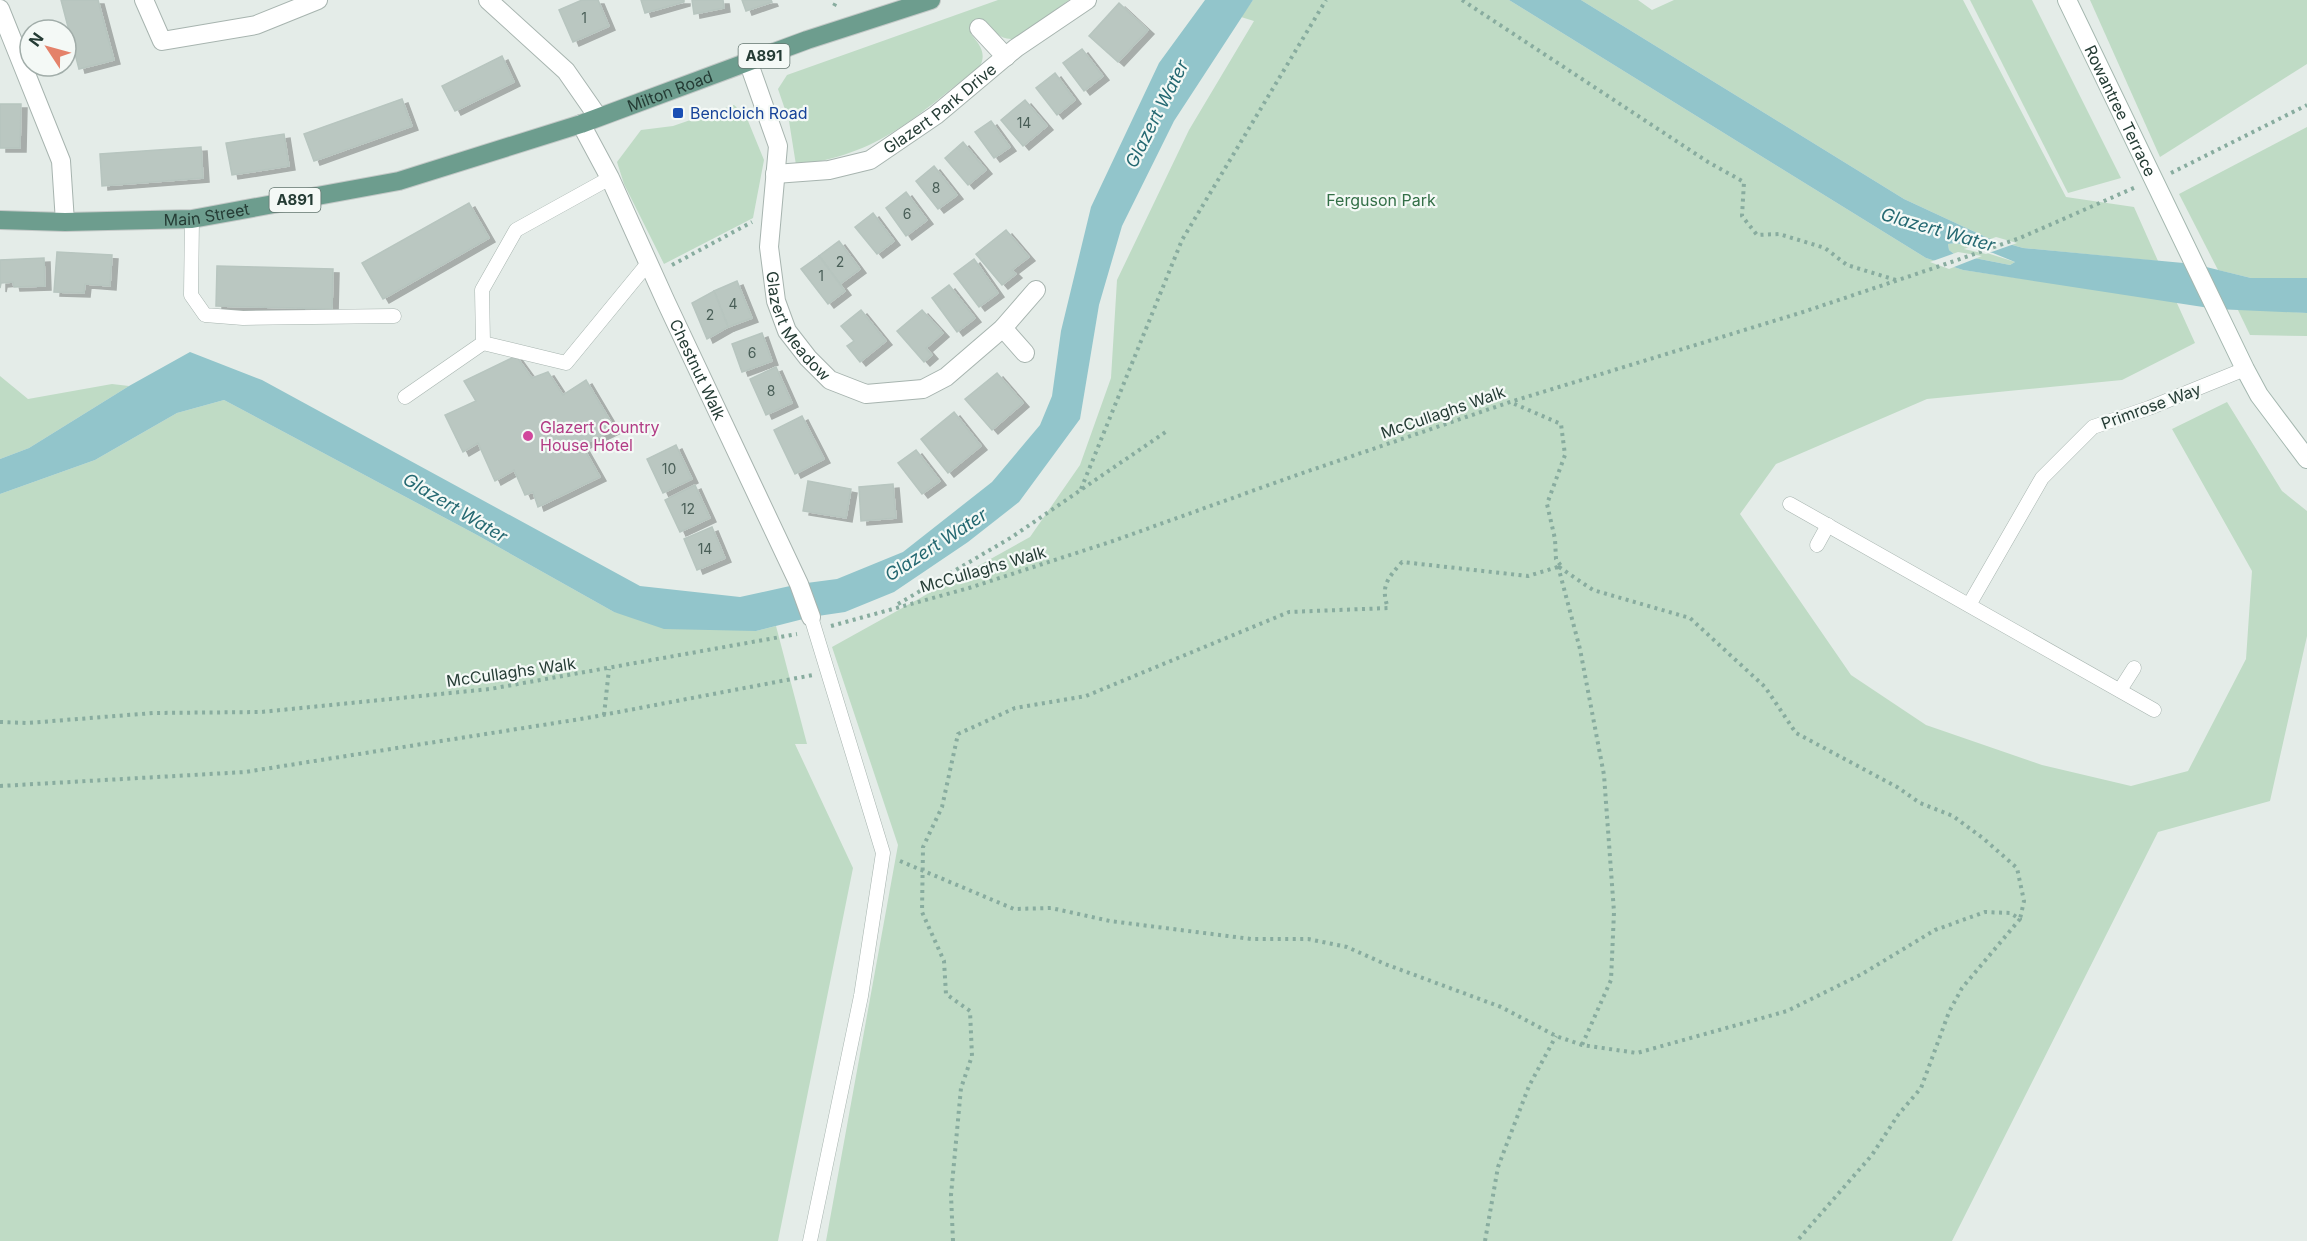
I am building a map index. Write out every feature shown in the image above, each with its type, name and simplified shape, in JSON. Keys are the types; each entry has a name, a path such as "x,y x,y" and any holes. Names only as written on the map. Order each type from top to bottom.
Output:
{"main road":[{"name":"Milton Road","path":"581,124 748,61 932,0"},
{"name":"Main Street","path":"0,220 66,222 192,219 399,180 581,124"}],"street":[{"path":"144,0 162,41 256,24 318,0"},
{"path":"488,0 566,71 598,117"},
{"name":"Glazert Park Drive","path":"776,174 829,170 870,160 936,115 1006,57 1087,0"},
{"name":"Rowantree Terrace","path":"2067,0 2245,369 2259,395 2307,459"},
{"path":"0,9 62,160 66,222"},
{"path":"979,28 1006,57"},
{"name":"Glazert Meadow","path":"748,61 778,146 769,247 776,301 787,331 808,358 830,380 866,394 923,389 946,377 1003,328 1036,290"},
{"name":"Chestnut Walk","path":"581,124 610,178 652,268 799,584 814,624"},
{"path":"1003,328 1025,353"}],"lane":[{"path":"483,343 482,290 516,230 610,178"},
{"path":"192,219 191,295 205,315 243,318 394,316"},
{"path":"405,397 483,343 566,363 652,268"},
{"name":"Primrose Way","path":"1969,605 2042,478 2093,427 2149,408 2245,369"},
{"path":"1790,504 2154,710"},
{"path":"1817,545 1828,525"},
{"path":"810,1241 861,996 883,853 814,624"},
{"path":"2120,690 2134,668"}],"path":[{"path":"834,6 837,0"},
{"path":"1081,489 1182,240 1326,0"},
{"path":"1462,0 1708,162 1744,182 1742,216 1757,235 1779,234 1825,248 1847,265 1897,280"},
{"path":"652,268 771,212"},
{"name":"McCullaghs Walk","path":"0,722 28,723 153,713 261,712 490,689 609,669 892,607 969,588 1113,541 1510,402 1803,312 2020,238"},
{"path":"1510,402 1561,424 1565,455 1547,504 1555,539 1556,559 1561,566 1558,567 1580,649 1604,775 1614,912 1611,980 1582,1045"},
{"path":"892,607 1012,537 1167,431"},
{"path":"953,1241 951,1195 961,1088 972,1056 970,1011 946,994 944,961 922,912 923,847 942,807 958,734 1015,708 1086,696 1289,612 1388,608 1383,595 1385,580 1402,562 1528,576 1558,567"},
{"path":"1558,567 1593,590 1690,618 1765,687 1796,733 1897,787 1920,803 1953,816 2017,868 2024,901 2020,919 1962,988 1949,1012 1921,1088 1898,1115 1872,1155 1797,1241"},
{"path":"604,715 609,669"},
{"path":"0,786 245,772 604,715 828,672"},
{"path":"883,853 1014,909 1051,908 1110,921 1251,939 1308,939 1347,947 1385,964 1501,1006 1556,1036 1582,1045 1637,1053 1787,1011 1862,974 1935,930 1985,912 2010,913 2020,919"},
{"path":"1485,1241 1498,1167 1529,1086 1556,1036"}],"green space":[{"path":"998,0 1069,0 1018,38 1003,37 984,21 971,34 982,53 980,66 916,117 874,142 851,152 825,160 796,165 789,121 778,89 787,75"},
{"name":"Ferguson Park","path":"1253,0 1509,0 1926,258 1963,270 2176,301 2195,343 2122,380 1927,399 1776,464 1740,514 1851,675 1926,725 2042,765 2131,786 2188,771 2246,659 2252,571 2172,429 2227,402 2282,491 2307,511 2307,636 2270,801 2158,832 1952,1241 826,1241 898,845 832,647 1030,537 1080,465 1111,378 1117,280 1189,130 1254,21 1241,17"},
{"path":"1581,0 1638,0 1652,10 1674,0 1963,0 2066,197 2134,207 2158,261 2023,248 1988,238 1904,199"},
{"path":"1970,0 2032,0 2121,178 2068,193"},
{"path":"2090,0 2307,0 2307,64 2160,157"},
{"path":"734,105 746,116 764,160 753,218 664,264 624,184 617,162 641,130 673,126"},
{"path":"2307,127 2307,278 2251,278 2218,270 2179,194"},
{"path":"1956,243 2015,262 2010,265 1954,254 1949,250 1948,244"},
{"path":"2237,308 2307,313 2307,336 2250,335"},
{"path":"0,376 28,399 112,384 129,386 29,448 0,459"},
{"path":"224,400 477,535 614,612 756,631 776,626 807,744 795,744 853,868 778,1241 0,1241 0,494 95,460 177,413"}],"water":[{"name":"Glazert Water","path":"1205,0 1253,0 1174,121 1122,226 1099,305 1080,419 1019,502 968,542 894,592 845,612 811,617 756,631 664,629 614,612 477,535 224,400 177,413 95,460 0,494 0,459 29,448 129,386 190,352 262,380 640,586 740,597 799,584 837,579 903,552 992,482 1040,425 1052,396 1061,331 1091,207 1159,63"},
{"name":"Glazert Water","path":"1509,0 1581,0 1904,199 1988,238 2023,248 2194,264 2251,278 2307,278 2307,313 2216,309 1963,270 1926,258","holes":["1956,243 1993,253 2015,262 2010,265 1954,254 1949,250 1948,244"]}],"pier":[{"path":"1996,237 2017,243 1986,254 1964,249"},
{"path":"1958,252 1982,256 1949,269 1930,262"}],"building":[{"path":"61,0 98,0 114,60 79,69 78,18 66,18"},
{"path":"582,0 598,0 609,26 573,42 559,10"},
{"path":"641,0 684,0 684,2 645,13"},
{"path":"692,0 723,0 724,8 694,14"},
{"path":"742,0 771,0 772,2 746,11"},
{"path":"1119,3 1148,30 1118,62 1089,36"},
{"path":"1082,49 1103,76 1084,91 1063,63"},
{"path":"502,56 514,82 455,111 442,86"},
{"path":"1055,73 1075,100 1057,115 1036,88"},
{"path":"402,99 412,126 314,161 304,134"},
{"path":"1025,100 1047,126 1023,146 1001,120"},
{"path":"0,104 21,104 20,148 0,148"},
{"path":"991,121 1010,147 994,158 975,132"},
{"path":"284,134 289,166 232,175 226,143"},
{"path":"963,142 986,170 968,185 945,158"},
{"path":"201,147 203,178 102,186 100,154"},
{"path":"934,166 957,195 938,209 916,181"},
{"path":"906,192 927,220 906,236 886,208"},
{"path":"469,203 489,238 383,299 362,263"},
{"path":"873,213 894,241 877,254 855,227"},
{"path":"1006,230 1029,257 1012,270 1016,274 1002,285 976,254"},
{"path":"839,241 860,269 840,284 819,256"},
{"path":"57,252 112,255 110,286 85,284 84,293 54,292"},
{"path":"819,256 845,291 828,304 801,269"},
{"path":"44,258 45,286 14,287 13,282 1,283 0,288 0,260"},
{"path":"974,259 998,293 979,307 954,274"},
{"path":"217,266 333,269 332,309 216,306"},
{"path":"737,281 752,318 728,327 714,291"},
{"path":"949,285 975,318 957,332 932,298"},
{"path":"714,291 728,327 707,339 692,303"},
{"path":"861,310 886,341 860,362 847,346 854,341 841,326"},
{"path":"922,310 943,333 926,348 932,355 924,362 897,331"},
{"path":"762,333 772,361 742,372 732,344"},
{"name":"Glazert Country House Hotel","path":"516,356 532,378 548,372 563,395 586,380 615,429 582,445 600,477 538,507 533,492 525,495 514,470 495,481 478,443 463,452 445,415 476,401 464,381"},
{"path":"776,367 792,403 766,415 750,379"},
{"path":"997,373 1023,403 992,430 965,399"},
{"path":"954,412 981,446 948,473 921,439"},
{"path":"802,416 824,459 795,474 774,430"},
{"path":"676,445 692,479 663,493 647,459"},
{"path":"916,450 940,481 922,494 898,463"},
{"path":"808,481 851,489 846,518 803,511"},
{"path":"893,484 896,518 861,521 859,487"},
{"path":"695,485 710,518 680,532 665,500"},
{"path":"712,527 725,558 697,570 684,539"}],"place":[{"name":"Bencloich Road","path":"678,113"},
{"name":"Glazert Country House Hotel","path":"528,436"}]}
